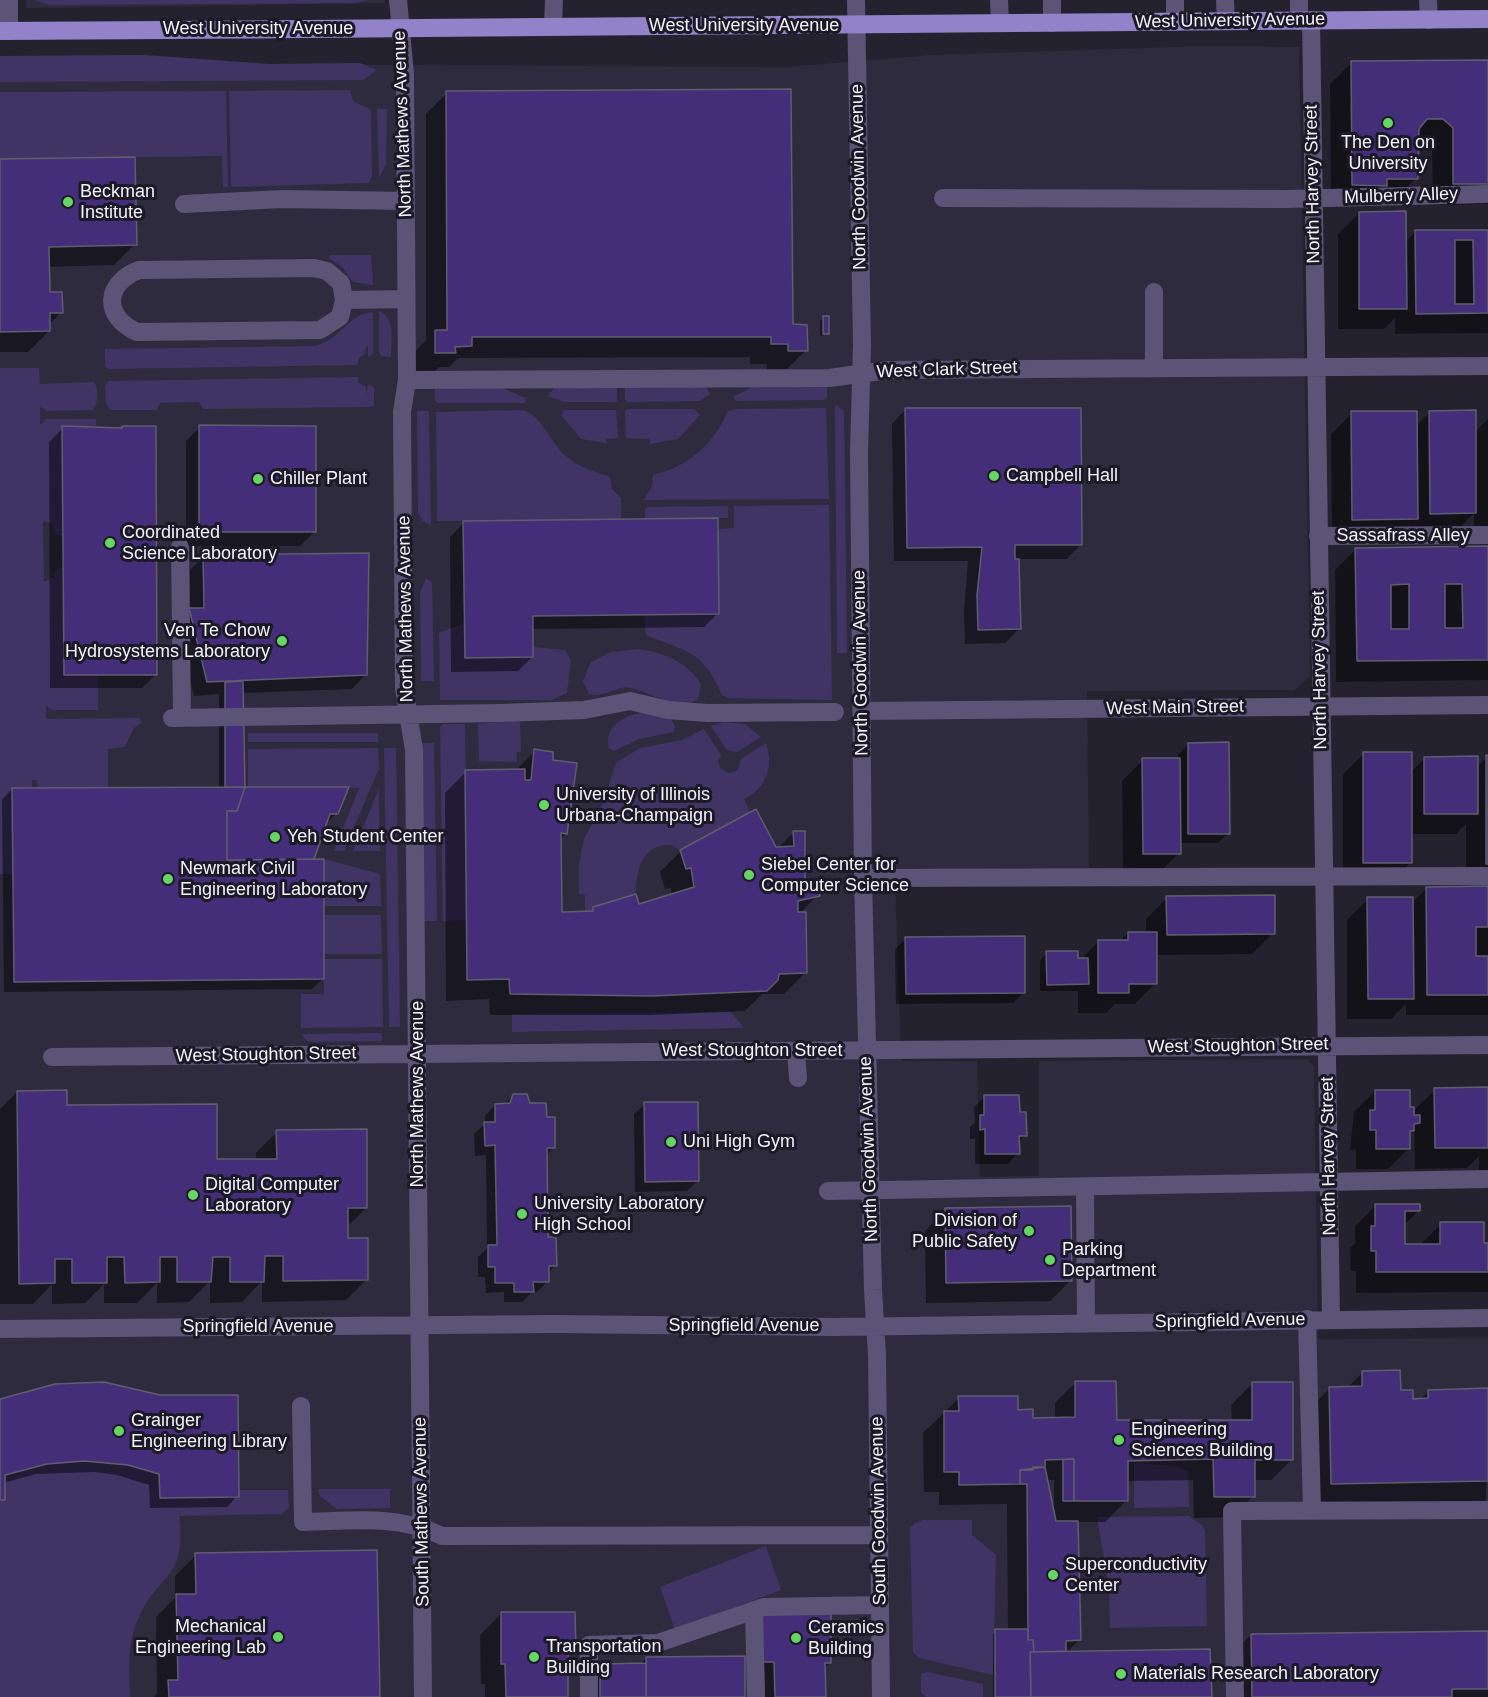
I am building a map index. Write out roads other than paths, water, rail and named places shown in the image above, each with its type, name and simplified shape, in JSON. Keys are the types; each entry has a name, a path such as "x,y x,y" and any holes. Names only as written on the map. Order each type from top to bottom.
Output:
{"main road":[{"name":"West University Avenue","path":"4,31 857,26 1488,19"}],"street":[{"path":"4,31 9,0"},
{"name":"North Mathews Avenue","path":"398,0 405,74 407,380 402,412 404,688 414,750 420,1326"},
{"path":"554,0 554,26"},
{"name":"North Goodwin Avenue","path":"856,0 861,374 859,453 863,878 875,1326"},
{"path":"999,0 1000,23"},
{"path":"1052,0 1052,23"},
{"path":"1175,0 1175,22"},
{"path":"1225,0 1226,21"},
{"name":"North Harvey Street","path":"1299,0 1305,20 1314,198 1331,1319"},
{"path":"1428,0 1429,20"},
{"name":"Mulberry Alley","path":"944,198 1314,198 1488,194"},
{"path":"184,204 283,199 406,201"},
{"path":"314,268 327,272 341,283 344,300 340,317 331,325 320,330 286,331 137,332 119,320 111,303 116,284 125,275 139,270 314,268"},
{"path":"1154,292 1154,366"},
{"path":"344,300 406,299"},
{"name":"West Clark Street","path":"407,380 829,378 889,370 1154,366 1488,366"},
{"name":"Sassafrass Alley","path":"1318,536 1488,535"},
{"path":"180,547 177,718 584,710 630,701 668,710 835,712"},
{"name":"West Main Street","path":"862,711 1488,705"},
{"path":"863,878 1488,876"},
{"name":"West Stoughton Street","path":"52,1057 1488,1045"},
{"path":"796,1051 798,1078"},
{"path":"828,1191 1256,1184 1329,1180 1488,1179"},
{"path":"1085,1187 1086,1324"},
{"name":"Springfield Avenue","path":"0,1329 875,1326 1488,1318"},
{"path":"1307,1319 1312,1510"},
{"name":"South Mathews Avenue","path":"420,1326 423,1697"},
{"name":"South Goodwin Avenue","path":"875,1326 881,1697"},
{"path":"301,1406 303,1522 392,1520 423,1526 442,1536 879,1534"},
{"path":"1235,1697 1232,1510 1488,1510"},
{"path":"589,1697 589,1645 658,1643 764,1607 880,1605"},
{"path":"754,1610 756,1697"}],"place":[{"name":"The Den on University","path":"1388,123"},
{"name":"Beckman Institute","path":"68,202"},
{"name":"Campbell Hall","path":"994,476"},
{"name":"Chiller Plant","path":"258,479"},
{"name":"Coordinated Science Laboratory","path":"110,543"},
{"name":"Ven Te Chow Hydrosystems Laboratory","path":"282,641"},
{"name":"University of Illinois Urbana-Champaign","path":"544,805"},
{"name":"Yeh Student Center","path":"275,837"},
{"name":"Siebel Center for Computer Science","path":"749,875"},
{"name":"Newmark Civil Engineering Laboratory","path":"168,879"},
{"name":"Uni High Gym","path":"671,1142"},
{"name":"Digital Computer Laboratory","path":"193,1195"},
{"name":"University Laboratory High School","path":"522,1214"},
{"name":"Division of Public Safety","path":"1029,1231"},
{"name":"Parking Department","path":"1050,1260"},
{"name":"Grainger Engineering Library","path":"119,1431"},
{"name":"Engineering Sciences Building","path":"1119,1440"},
{"name":"Superconductivity Center","path":"1053,1575"},
{"name":"Mechanical Engineering Lab","path":"278,1637"},
{"name":"Ceramics Building","path":"796,1638"},
{"name":"Transportation Building","path":"534,1657"},
{"name":"Materials Research Laboratory","path":"1121,1674"}]}
